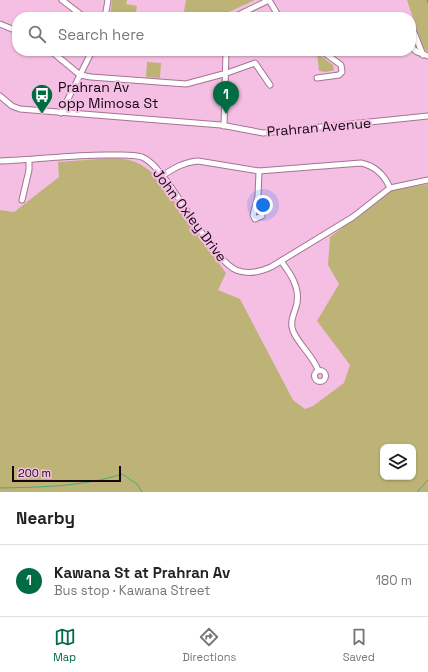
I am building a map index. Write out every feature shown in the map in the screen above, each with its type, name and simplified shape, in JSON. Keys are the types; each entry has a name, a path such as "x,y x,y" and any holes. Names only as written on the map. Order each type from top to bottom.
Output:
{"street":[{"path":"62,0 78,12"},
{"path":"106,12 108,0"},
{"path":"244,12 269,0 276,12"},
{"path":"0,24 12,29"},
{"path":"416,35 426,56"},
{"path":"416,49 426,56"},
{"path":"57,56 80,75 186,84 255,63 270,85"},
{"path":"61,113 90,56"},
{"path":"224,126 226,56"},
{"path":"317,78 339,75 342,72 341,65 329,56"},
{"name":"Prahran Avenue","path":"0,96 16,108 224,126 263,133 428,116"},
{"name":"John Oxley Drive","path":"0,161 96,155 134,155 152,164 222,259 229,266 243,272 253,273 262,272 354,216 390,188 428,180"},
{"path":"22,200 29,170 29,160"},
{"path":"162,176 189,161 198,161 259,171 361,163 371,165 381,173 390,188"},
{"path":"258,196 259,171"},
{"path":"281,261 292,277 297,290 297,302 292,318 293,331 318,370"}],"shaded area":[{"path":"112,0 127,0 126,4 137,6 136,12 111,12"},
{"path":"186,0 255,0 229,12 184,12"},
{"path":"407,0 428,0 428,52 423,48 416,27 416,12 411,12"},
{"path":"317,56 321,56 333,65 334,70 326,72 319,71"},
{"path":"147,62 161,63 160,78 146,77"},
{"path":"113,158 136,162 156,176 226,273 218,290 240,299 293,400 305,409 313,406 344,383 350,365 317,321 339,284 328,265 330,237 393,190 428,184 428,492 0,492 0,210 14,212 59,177 58,162"}],"waterway":[{"path":"0,488 46,487 77,484 92,482 122,474 137,484 142,492"},
{"path":"417,492 428,480"}],"place":[{"name":"Prahran Av opp Mimosa St","path":"42,114"},
{"name":"Kawana St at Prahran Av","path":"226,114"}]}
